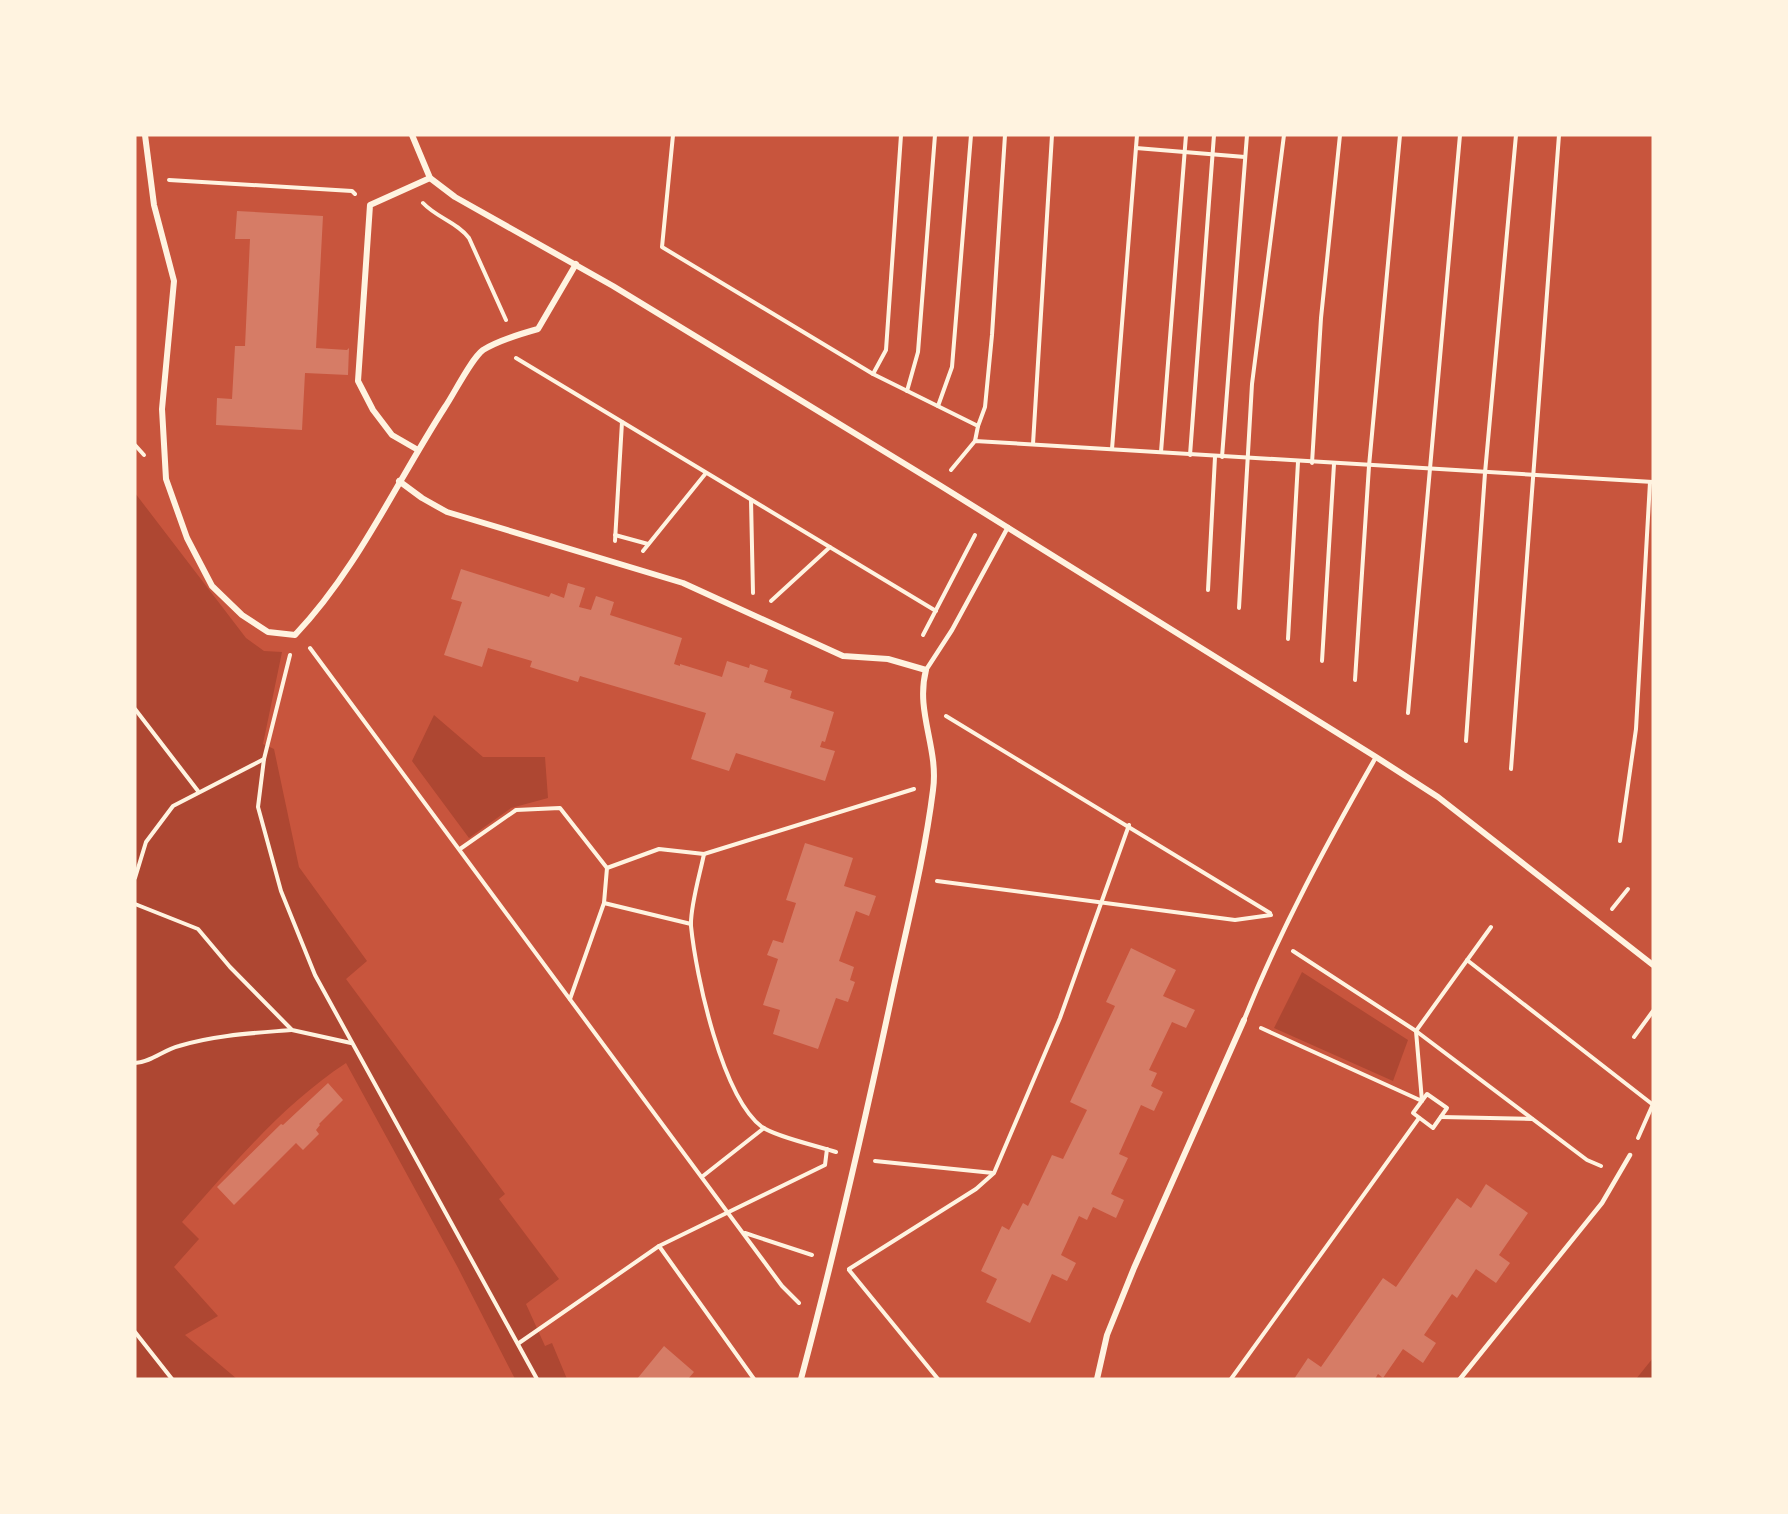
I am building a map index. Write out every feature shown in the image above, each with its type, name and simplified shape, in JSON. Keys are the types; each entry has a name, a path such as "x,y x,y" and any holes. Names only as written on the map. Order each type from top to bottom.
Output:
{"street":[{"path":"145,135 154,205 174,281 162,409 166,479 187,538 212,586 242,615 268,632 295,635 318,611 481,351 513,336 538,329 576,264"},
{"path":"412,135 430,178 455,197 576,264 1008,527 1376,757 1438,797 1653,965"},
{"path":"418,450 392,435 373,410 358,381 370,205 412,189 430,178"},
{"path":"399,481 422,498 447,512 683,583 843,656 888,659 926,670 922,687 923,709 934,762 934,783 917,878 857,1159 801,1379"},
{"path":"1097,1379 1107,1335 1134,1268 1244,1020"}],"lane":[{"path":"926,670 952,630 1008,527"},
{"path":"1244,1020 1282,931 1376,757"},
{"path":"1460,1379 1602,1203 1630,1155"}],"path":[{"path":"673,135 662,247 873,374 978,426"},
{"path":"873,374 886,350 901,135"},
{"path":"908,391 918,352 934,135"},
{"path":"938,406 952,367 971,135"},
{"path":"951,470 975,441 985,407 1005,135"},
{"path":"1033,444 1052,135"},
{"path":"1112,449 1137,135"},
{"path":"1161,452 1186,135"},
{"path":"1190,454 1214,135"},
{"path":"1222,457 1247,135"},
{"path":"1239,608 1246,459 1264,281 1284,135"},
{"path":"1312,463 1321,318 1340,135"},
{"path":"1354,680 1369,466 1400,135"},
{"path":"1408,713 1460,135"},
{"path":"1466,741 1485,473 1516,135"},
{"path":"1511,769 1559,135"},
{"path":"1136,148 1245,157"},
{"path":"150,179 352,191 370,205"},
{"path":"412,189 438,217 461,228 469,238 513,336 513,357 936,610"},
{"path":"614,563 622,422"},
{"path":"975,441 1652,482 1636,729 1620,841"},
{"path":"1208,590 1215,457"},
{"path":"1288,639 1298,462"},
{"path":"1322,661 1334,464"},
{"path":"629,567 706,473"},
{"path":"751,500 754,617"},
{"path":"615,535 648,544"},
{"path":"907,665 975,536"},
{"path":"754,617 830,547"},
{"path":"537,1379 315,975 281,891 258,807 264,759 295,635 310,648 569,999 703,1176 782,1286 816,1321"},
{"path":"135,709 198,791"},
{"path":"923,709 939,712 1129,825 1273,915 1295,955 1416,1031 1597,1165 1609,1166 1630,1155 1652,1104 1467,960"},
{"path":"135,878 146,842 173,806 198,791 264,759"},
{"path":"607,868 659,849 704,854 934,783"},
{"path":"460,849 516,810 560,808 607,868 604,903 569,999"},
{"path":"849,1270 976,1189 994,1173 1060,1018 1129,825"},
{"path":"704,854 691,924 712,1034 736,1094 751,1116 764,1128 857,1159 994,1173"},
{"path":"917,878 1235,920 1273,915"},
{"path":"604,903 691,924"},
{"path":"135,904 198,928 230,967 292,1030"},
{"path":"1422,1101 1416,1031 1491,927"},
{"path":"1634,1037 1653,1011"},
{"path":"1244,1020 1422,1101"},
{"path":"135,1063 152,1059 178,1046 255,1032 292,1030 351,1043"},
{"path":"1427,1094 1447,1108 1440,1117 1433,1128 1413,1113 1427,1094"},
{"path":"1440,1117 1533,1119"},
{"path":"1231,1379 1419,1118"},
{"path":"703,1176 764,1128"},
{"path":"519,1344 659,1246 728,1210 825,1165 827,1149"},
{"path":"744,1232 830,1260 849,1270 938,1379"},
{"path":"659,1246 754,1379"},
{"path":"135,1332 172,1379"}],"shaded area":[{"path":"135,493 246,638 264,651 282,652 263,744 274,749 299,867 367,961 346,979 505,1194 499,1199 559,1279 526,1304 545,1346 552,1343 567,1379 515,1379 457,1266 346,1063 279,1117 182,1222 199,1239 174,1267 218,1316 185,1335 237,1379 135,1379"},
{"path":"434,715 483,757 545,757 548,798 511,808 469,838 412,761"},
{"path":"1302,972 1408,1040 1393,1081 1274,1028"},
{"path":"1653,1358 1653,1379 1636,1379"}],"building":[{"path":"237,211 323,216 316,348 347,350 349,348 348,375 305,373 302,430 216,425 217,398 232,399 235,346 245,346 250,239 235,239"},
{"path":"461,569 549,597 551,593 564,598 568,583 585,588 579,607 591,610 596,596 614,602 610,615 682,638 674,664 680,666 680,664 722,677 727,661 749,668 750,664 768,670 764,682 792,691 790,698 834,712 825,742 822,741 820,747 835,751 825,781 736,753 729,771 691,759 706,713 580,676 578,682 530,667 532,661 488,648 482,667 444,655 462,602 451,599"},
{"path":"805,843 853,858 844,886 876,896 869,916 856,911 839,961 854,967 850,980 855,982 848,1002 836,998 818,1049 773,1034 780,1010 763,1005 778,959 767,955 773,940 783,943 796,903 786,900"},
{"path":"1131,948 1176,970 1163,996 1195,1010 1186,1028 1172,1022 1149,1070 1157,1073 1151,1086 1163,1092 1154,1111 1141,1105 1119,1154 1128,1158 1111,1194 1124,1200 1116,1218 1093,1207 1087,1220 1079,1216 1061,1255 1076,1263 1067,1281 1052,1274 1030,1323 986,1302 997,1279 981,1271 1002,1226 1009,1230 1023,1203 1028,1206 1052,1155 1063,1159 1087,1110 1070,1102 1115,1006 1106,1002"},
{"path":"328,1083 343,1100 319,1124 316,1130 319,1134 303,1150 296,1143 234,1205 217,1187 281,1124 283,1125"},
{"path":"1486,1184 1528,1213 1499,1255 1510,1263 1496,1283 1476,1269 1457,1298 1452,1294 1424,1335 1436,1343 1423,1363 1403,1349 1383,1378 1378,1374 1375,1379 1294,1379 1308,1358 1321,1367 1383,1278 1396,1287 1457,1198 1471,1208"},
{"path":"664,1346 694,1372 688,1379 637,1379"}]}
